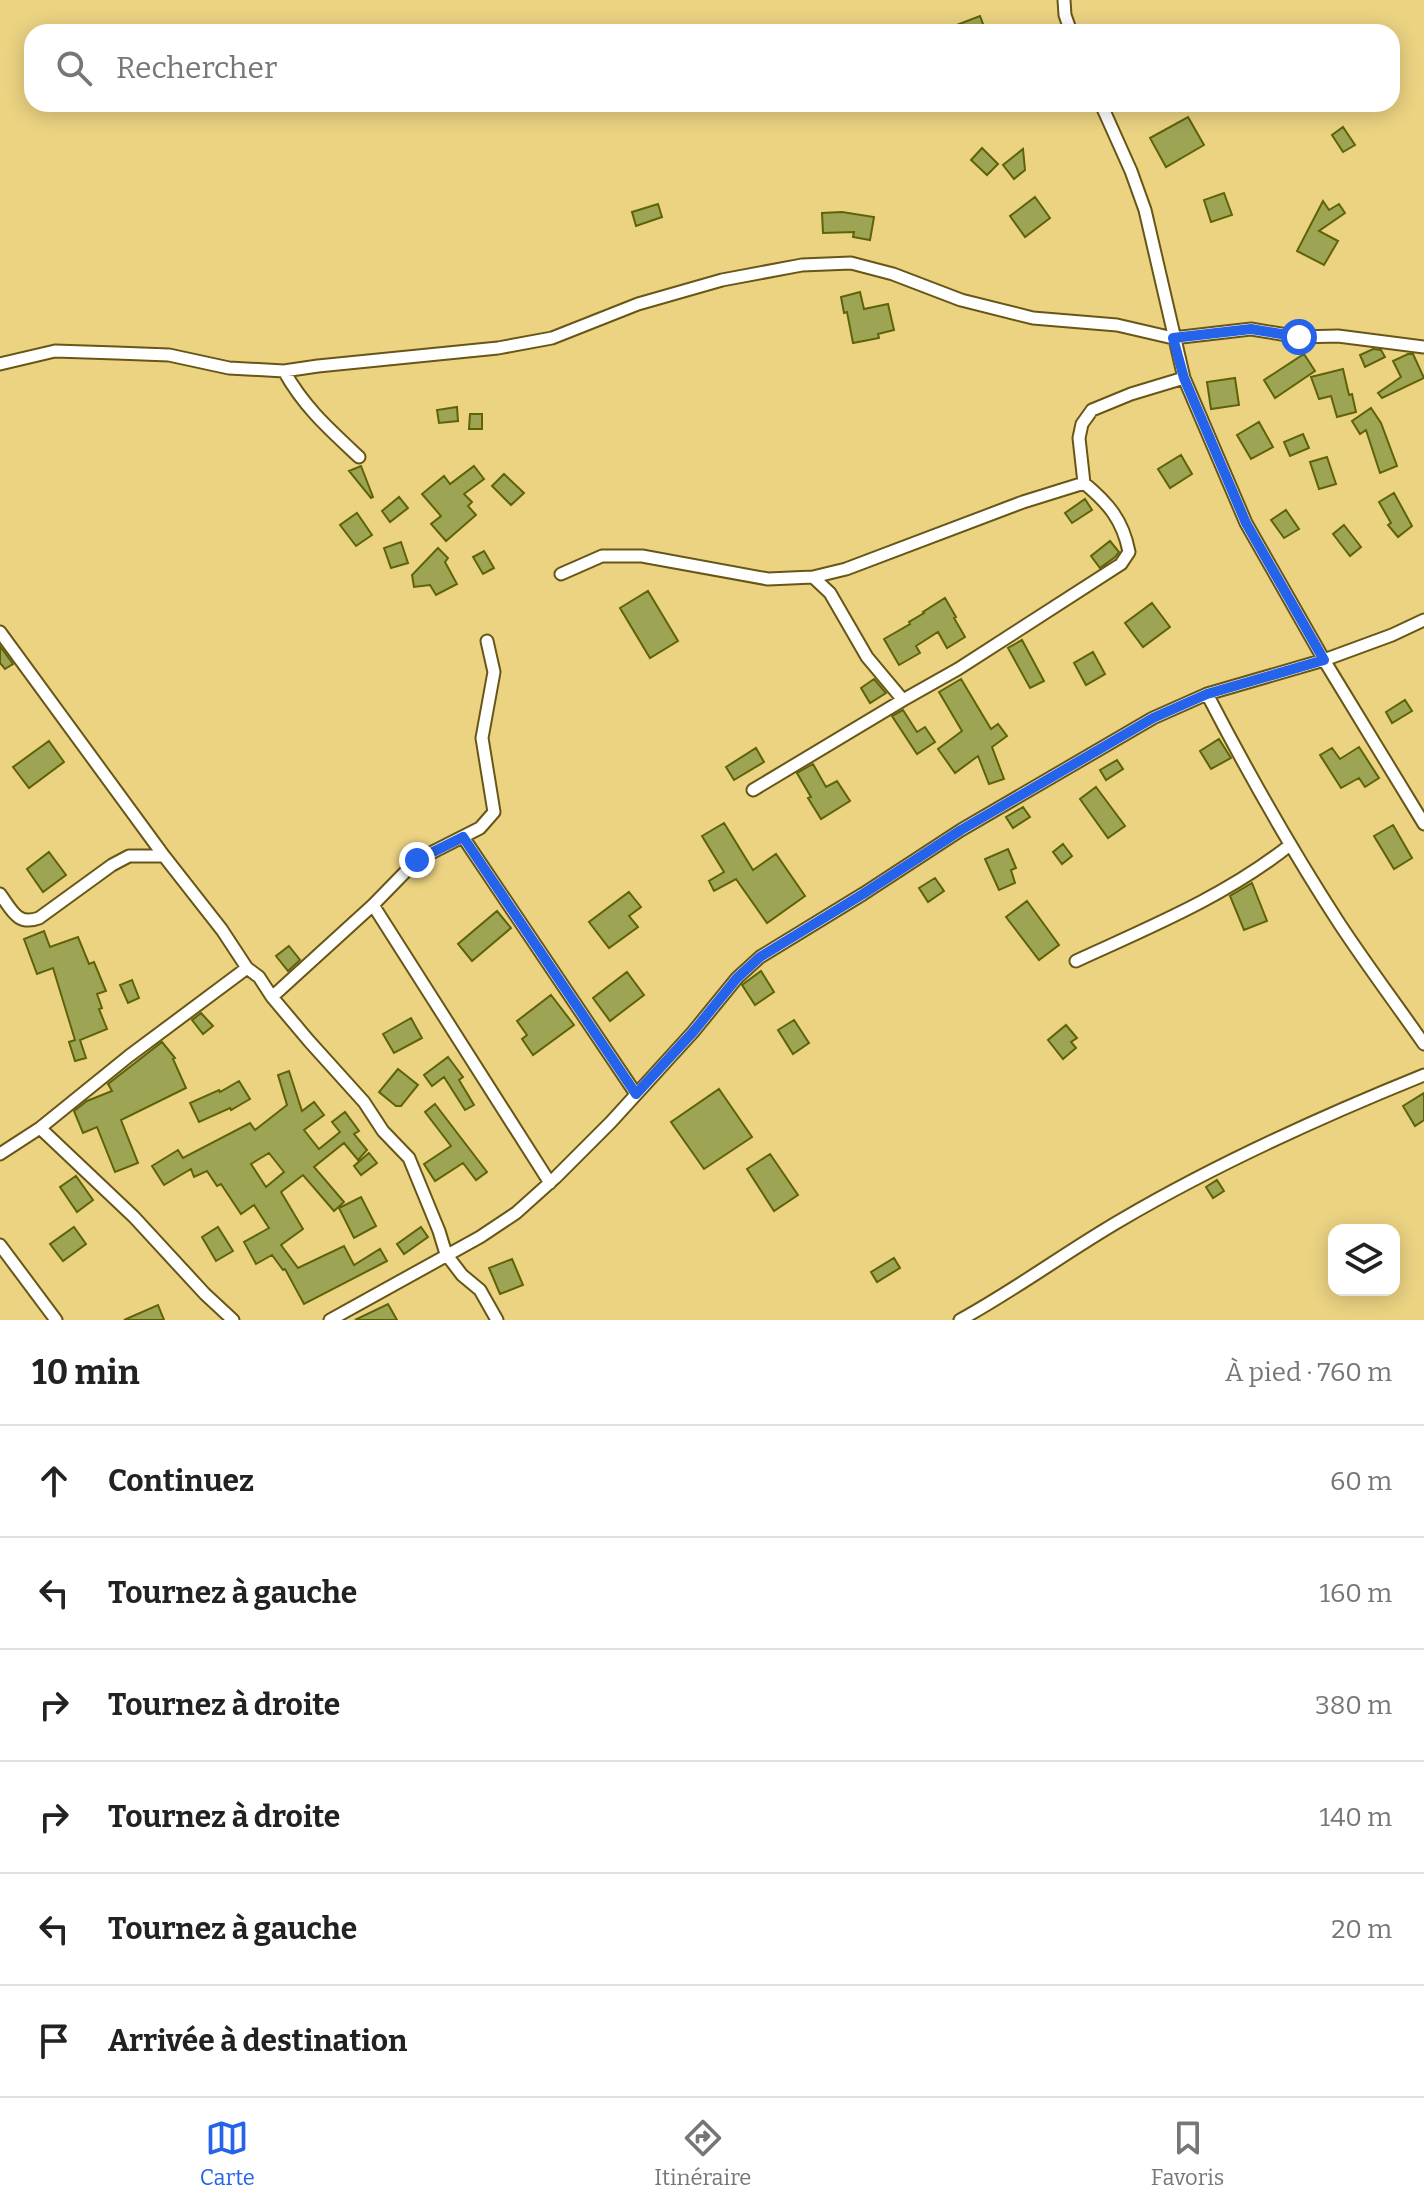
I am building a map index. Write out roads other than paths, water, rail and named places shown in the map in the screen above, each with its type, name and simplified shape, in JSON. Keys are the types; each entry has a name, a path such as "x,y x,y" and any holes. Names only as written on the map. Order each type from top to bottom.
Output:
{"street":[{"path":"1064,0 1068,24"},
{"path":"1105,112 1145,210 1184,378 1246,523 1324,660 1424,824"},
{"path":"0,364 55,351 169,355 229,368 284,371 498,348 552,338 638,304 722,280 802,265 851,263 893,274 961,300 1033,318 1117,325 1173,338 1251,329 1299,337 1338,336 1424,347"},
{"path":"284,371 319,421 359,457"},
{"path":"753,790 958,669 1121,564 1129,552 1126,536 1105,500 1084,483 1079,438 1082,424 1092,410 1184,378"},
{"path":"561,574 602,556 642,556 768,579 813,577 846,569 1023,502 1084,483"},
{"path":"813,577 830,593 867,657 903,700"},
{"path":"330,1320 480,1237 516,1213 550,1183 636,1094 737,978 760,957 961,830 1153,718 1207,694 1324,660 1424,620"},
{"path":"0,632 247,968 259,977 272,997 364,1102 383,1131 409,1158 446,1254 462,1275 480,1290 497,1320"},
{"path":"272,997 373,905 417,860 480,828 494,812 482,738 494,672 487,641"},
{"path":"1207,694 1290,845 1340,925 1424,1044"},
{"path":"463,837 636,1094"},
{"path":"1076,961 1202,901 1264,865 1290,845"},
{"path":"0,894 19,919 28,922 39,918 129,856 164,856"},
{"path":"373,905 550,1183"},
{"path":"0,1154 40,1128 129,1056 247,968"},
{"path":"960,1320 1123,1219 1205,1174 1335,1111 1424,1075"},
{"path":"40,1128 134,1217 233,1320"},
{"path":"0,1245 56,1320"}]}
